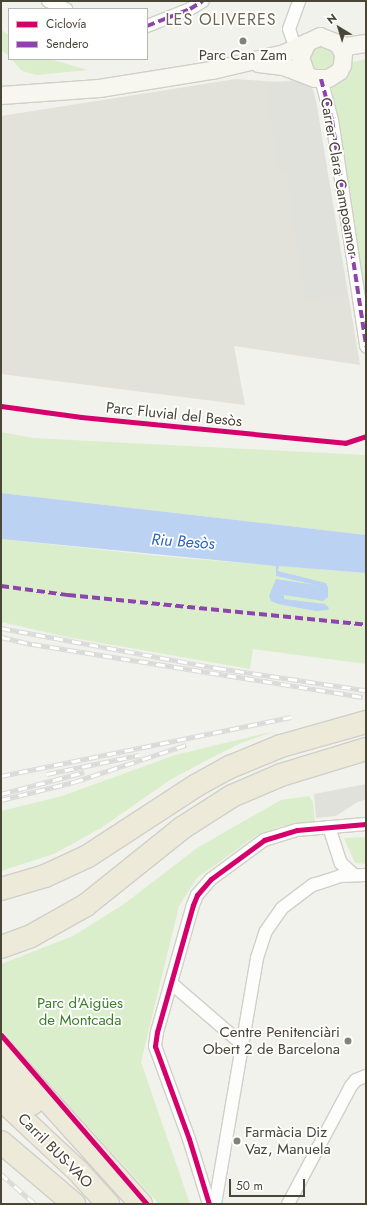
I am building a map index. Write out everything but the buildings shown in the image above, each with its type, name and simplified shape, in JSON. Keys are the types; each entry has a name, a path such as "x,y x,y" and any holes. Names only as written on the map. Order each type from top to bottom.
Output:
{"highway":[{"path":"1,889 45,876 88,856 187,791 230,767 289,744 366,722"},
{"path":"1,948 31,936 86,905 166,840 232,796 281,775 366,749"},
{"path":"1,1049 141,1204"},
{"path":"1,1074 70,1142 128,1204"},
{"path":"1,1086 70,1142"},
{"name":"Carril BUS-VAO","path":"1,1099 78,1172 108,1204"},
{"path":"1,1118 64,1175 90,1204"},
{"path":"1,1142 74,1204"}],"street":[{"path":"48,1 64,8"},
{"path":"148,26 190,9 203,1"},
{"path":"299,1 290,29 300,40 300,57 314,77"},
{"path":"1,95 99,88 254,61 284,53 300,40 320,36 346,46 366,43"},
{"path":"254,61 314,77 334,76 339,71 343,59 338,43"},
{"path":"343,59 366,55"},
{"name":"Carrer Clara Campoamor","path":"314,77 332,120 366,346"},
{"path":"209,1204 189,1139 155,1046 157,1032 193,905 203,888 264,840 291,831 366,824"},
{"path":"329,827 341,863 353,874"},
{"path":"214,1204 257,958 266,932 274,918 293,899 313,885 353,874 366,875"},
{"path":"171,983 242,1044"},
{"path":"288,1204 350,1086 356,1080 366,1076"},
{"path":"204,1190 217,1189"}],"shaded area":[{"path":"236,79 308,84 316,101 360,365 234,346 245,405 1,374 1,116"},
{"path":"299,80 313,89 316,101 346,294 306,300 286,173 279,174 265,83"},
{"path":"366,784 366,799 356,803 336,816 316,818 314,794"}],"green space":[{"path":"1,30 8,34 8,55 1,50"},
{"path":"321,45 330,49 334,58 330,67 321,71 312,67 308,58 312,49"},
{"path":"366,59 366,297 331,85 349,63"},
{"path":"12,60 53,60 88,70 37,75 22,71"},
{"path":"1,432 33,438 366,455 366,535 1,493"},
{"path":"1,539 160,556 366,573 366,664 253,649 250,669 67,637 1,622"},
{"path":"275,731 239,744 170,780 101,828 54,854 1,871 1,811 62,796 175,755"},
{"name":"Parc d'Aigües de Montcada","path":"309,796 313,802 315,822 282,826 257,835 197,878 179,906 141,1062 190,1204 159,1204 1,1031 1,964 73,936 124,904 197,848 281,800"},
{"path":"366,837 366,864 355,863 344,838"}],"water":[{"name":"Riu Besòs","path":"1,493 366,535 366,573 279,566 278,571 326,583 328,587 328,597 323,601 284,595 284,599 325,604 329,608 328,610 316,611 278,604 271,601 269,596 276,579 316,585 276,576 276,566 1,539"}],"railway":[{"path":"1,628 217,668 365,690"},
{"path":"1,637 32,644 363,697"},
{"path":"1,776 291,717"},
{"path":"1,800 74,782 186,745"},
{"path":"47,774 139,755"},
{"path":"1,794 84,772"},
{"path":"1,1174 35,1204"}],"marked path":[{"path":"148,26 190,9 203,1"},
{"path":"321,79 332,120 366,346"},
{"path":"1,586 68,595 366,625"}],"cycle path":[{"name":"Parc Fluvial del Besòs","path":"1,406 81,417 345,443 366,436"},
{"path":"209,1204 189,1139 155,1046 157,1032 197,895 211,879 264,840 297,830 366,824"},
{"path":"1,1035 147,1204"}],"place":[{"name":"Parc Can Zam","path":"243,41"},
{"name":"Centre Penitenciàri Obert 2 de Barcelona","path":"348,1041"},
{"name":"Farmàcia Diz Vaz, Manuela","path":"237,1141"}],"district":[{"name":"LES OLIVERES","path":"221,20"}]}
